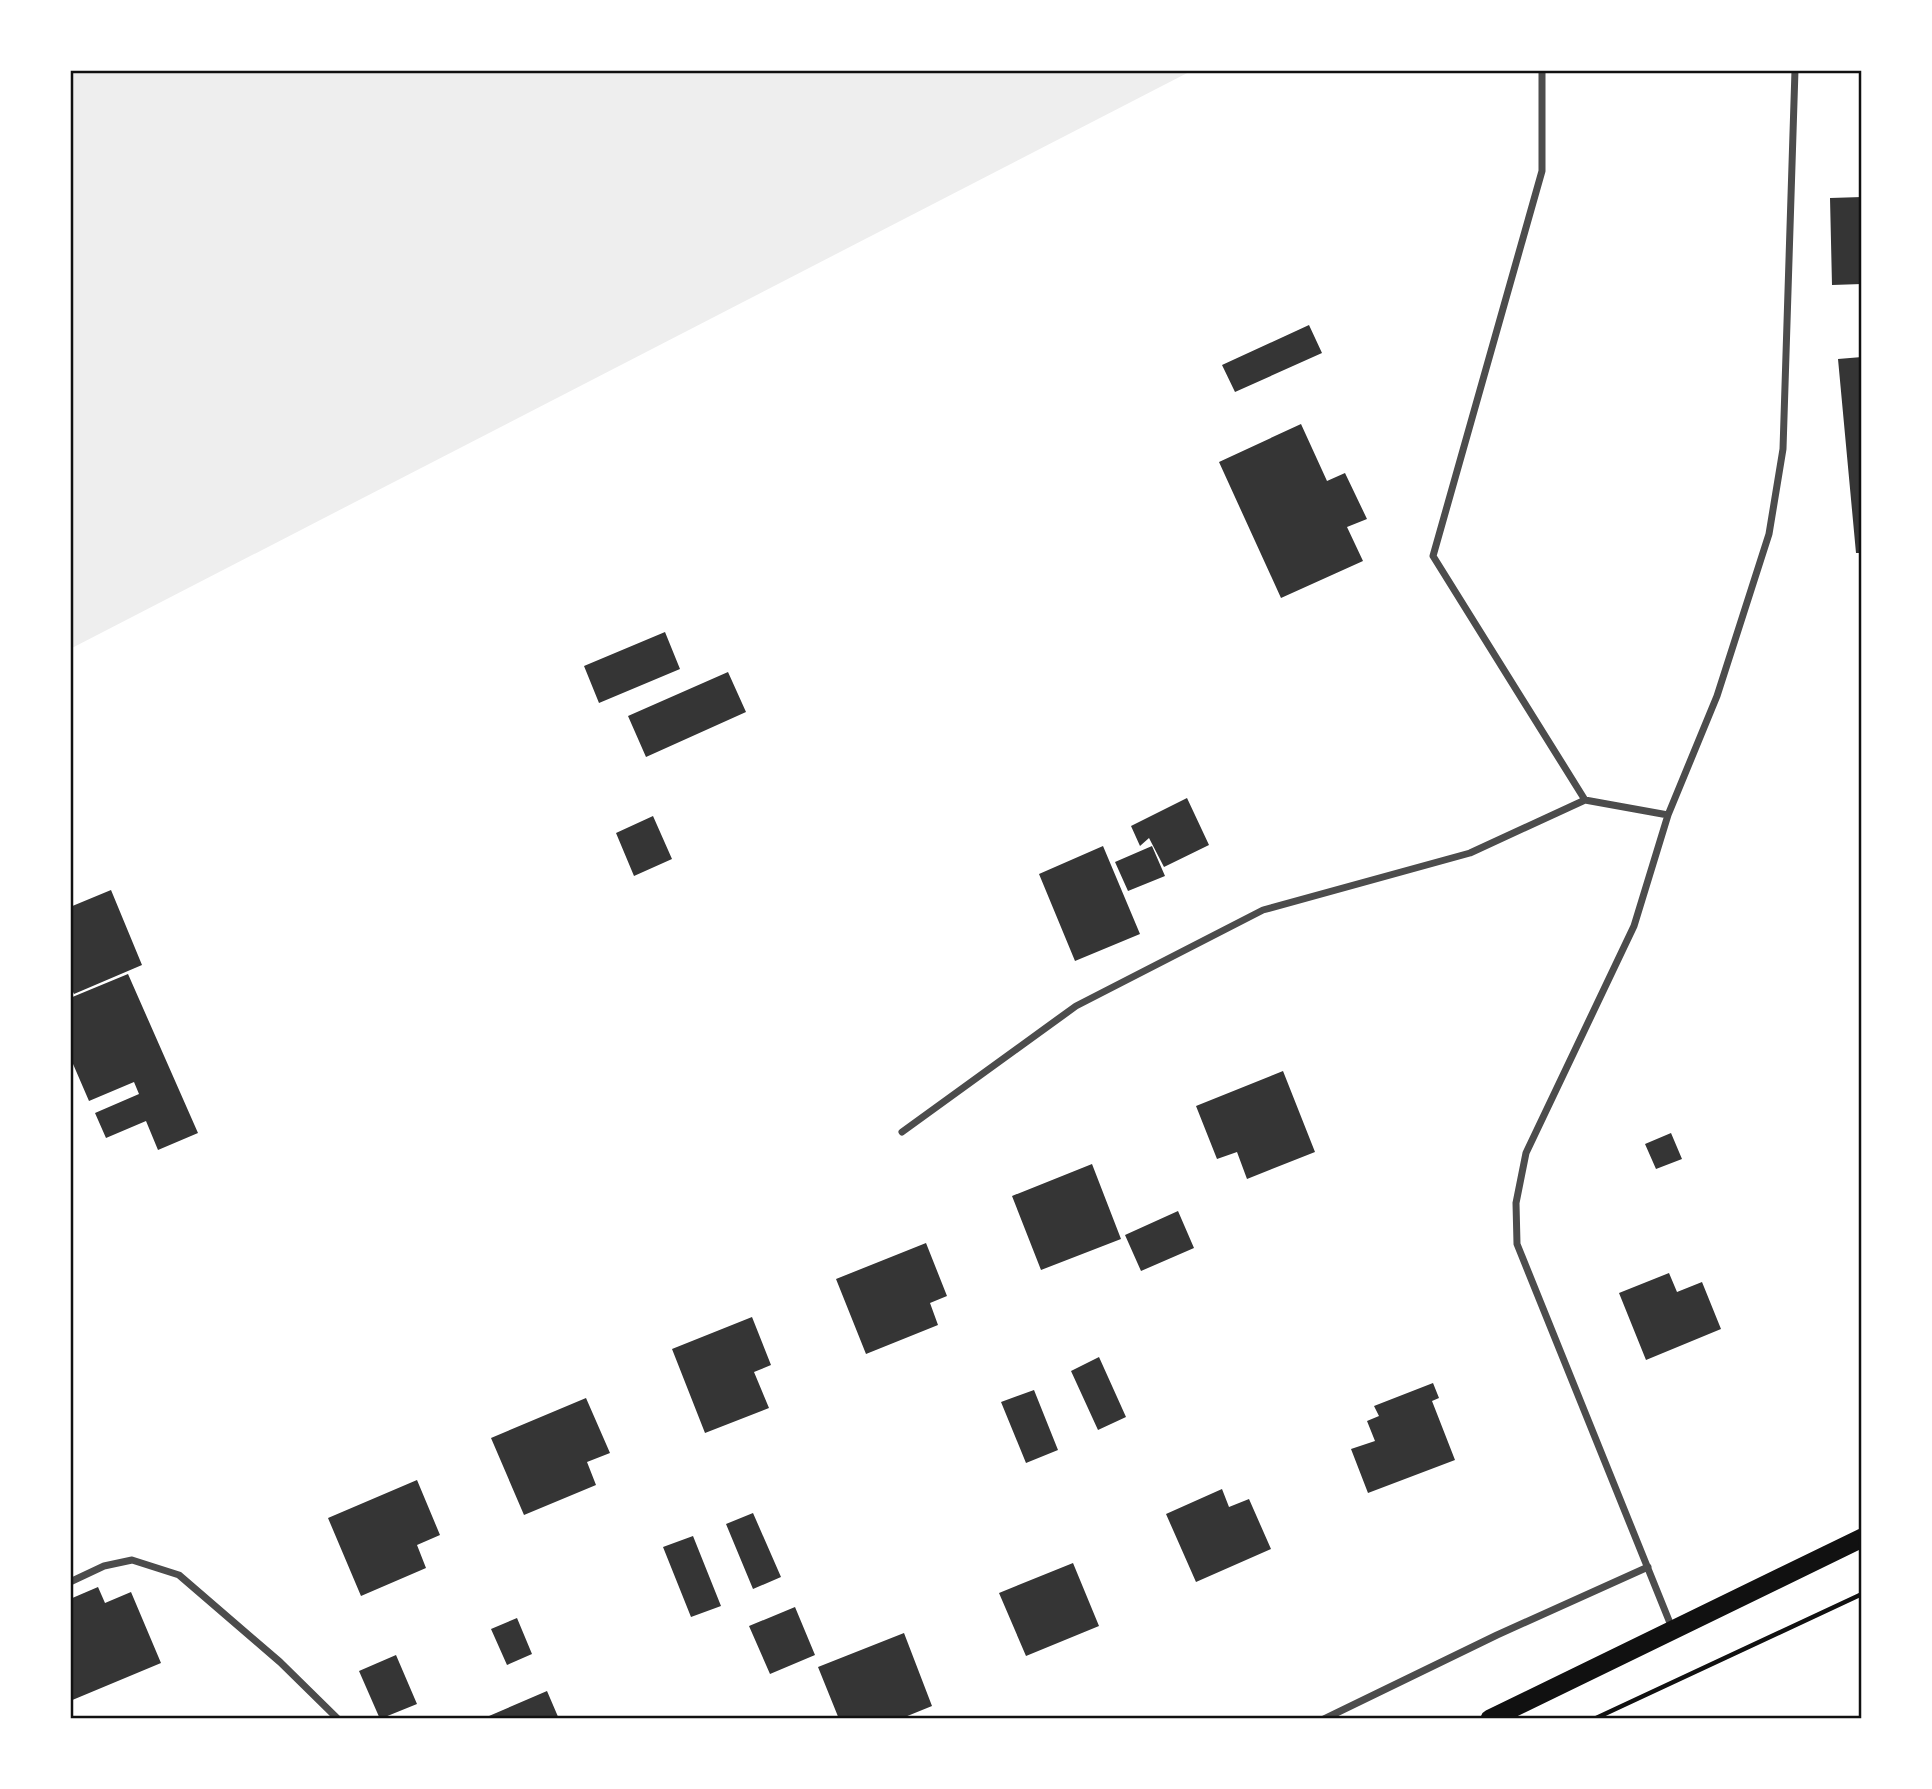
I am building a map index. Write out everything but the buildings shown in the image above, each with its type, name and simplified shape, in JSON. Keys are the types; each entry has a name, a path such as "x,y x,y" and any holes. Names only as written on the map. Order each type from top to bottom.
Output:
{"highway":[{"path":"1490,1719 1674,1632 1862,1538"}],"street":[{"path":"1542,70 1542,171 1433,556 1585,800"},
{"path":"1674,1632 1517,1244 1516,1203 1526,1153 1634,926 1668,815 1717,696 1769,534 1783,449 1795,70"},
{"path":"902,1132 1076,1006 1263,910 1470,853 1585,800 1668,815"},
{"path":"70,1582 104,1566 132,1560 179,1575 280,1662 338,1719"},
{"path":"1324,1719 1497,1635 1648,1567"}],"path":[{"path":"1594,1719 1862,1594"}],"shaded area":[{"path":"70,70 1193,70 70,649"}]}
